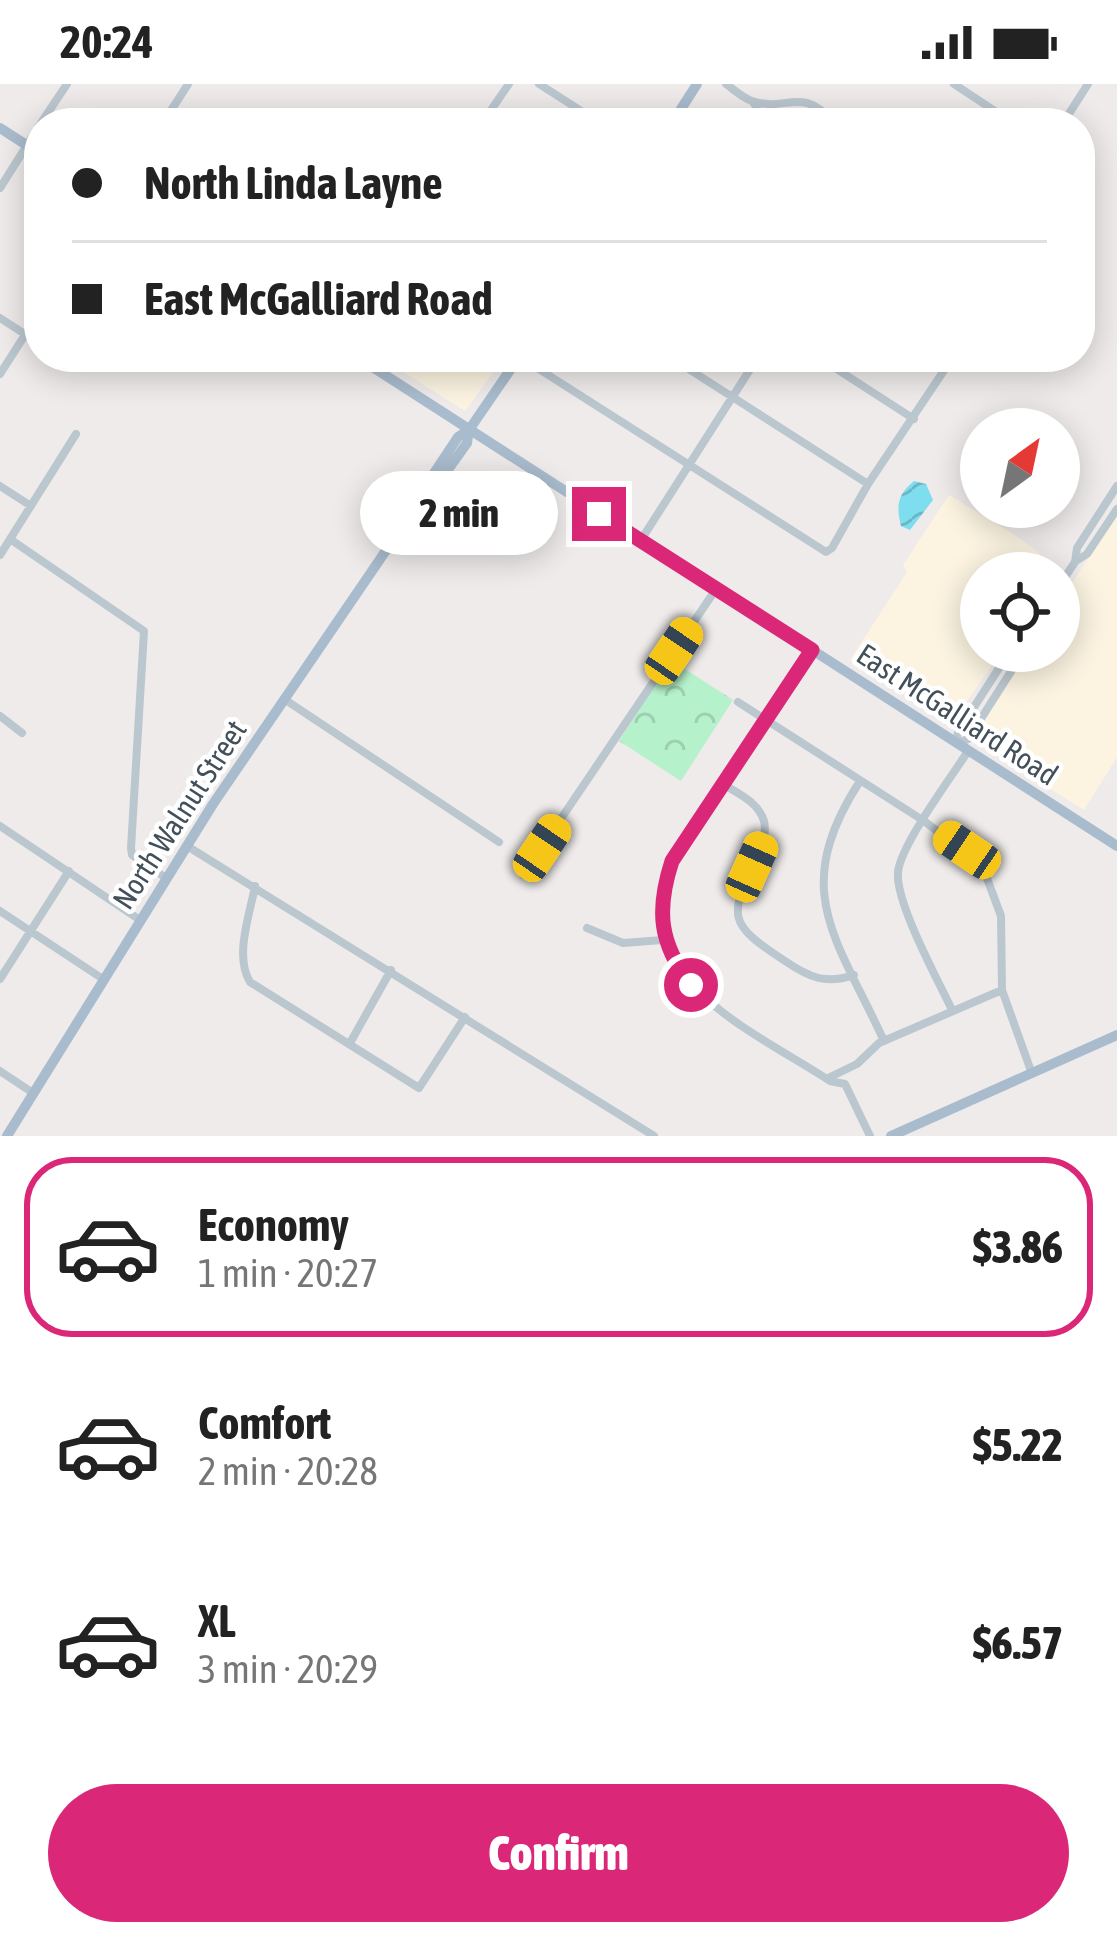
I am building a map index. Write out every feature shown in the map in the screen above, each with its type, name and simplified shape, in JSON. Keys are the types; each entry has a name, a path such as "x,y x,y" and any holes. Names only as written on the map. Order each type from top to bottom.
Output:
{"main road":[{"name":"East McGalliard Road","path":"380,372 1117,846"},
{"name":"North Walnut Street","path":"7,1136 187,845 402,526 411,521 467,443 469,430 509,372"},
{"path":"891,1136 1117,1035"}],"street":[{"path":"539,84 577,108"},
{"path":"726,84 757,108"},
{"path":"954,84 990,108"},
{"path":"752,101 774,99 793,90"},
{"path":"810,92 827,108"},
{"path":"771,108 774,99"},
{"path":"0,188 24,150"},
{"path":"0,374 24,337"},
{"path":"543,372 826,552 944,372"},
{"path":"693,372 868,484"},
{"path":"641,541 749,372"},
{"path":"841,372 914,419"},
{"path":"0,555 76,434"},
{"path":"0,486 31,506"},
{"path":"1076,552 1117,486"},
{"path":"1080,559 1117,508"},
{"path":"10,539 144,631 131,852 166,878"},
{"path":"523,875 716,589"},
{"path":"812,650 672,861 663,895 663,940 700,994 826,1078 845,1084 870,1136"},
{"path":"997,672 958,732 956,743 968,739 1011,672"},
{"path":"284,699 500,842"},
{"path":"738,702 967,850 990,878 1003,927 1002,990 1031,1071"},
{"path":"0,716 22,733"},
{"path":"952,1010 898,884 901,859 968,751"},
{"path":"860,781 834,823 822,875 828,916 884,1041"},
{"path":"723,784 753,804 764,824 762,843 738,902 744,932 813,978 835,980 854,975"},
{"path":"0,826 140,920"},
{"path":"187,845 654,1136"},
{"path":"0,979 70,872"},
{"path":"255,886 243,957 248,979 418,1088 465,1017"},
{"path":"0,911 103,979"},
{"path":"587,928 615,942 663,940"},
{"path":"350,1043 392,970"},
{"path":"826,1078 857,1064 884,1041 1002,990"},
{"path":"845,1084 857,1064"},
{"path":"0,1071 33,1093"}],"shaded area":[{"path":"404,372 493,372 465,411"},
{"path":"949,495 960,502 960,528 1003,528 1037,552 960,552 960,672 987,672 953,721 850,660 907,572 903,565"},
{"path":"1117,514 1117,757 1084,810 979,744 975,735 1015,672 1080,672 1080,571"}],"green space":[{"path":"671,660 733,700 681,781 619,741"}],"water":[{"path":"914,481 926,484 933,500 910,530 901,526 898,507"}],"route":[{"path":"599,514 812,650 672,861 663,895 663,940 691,985"}]}
